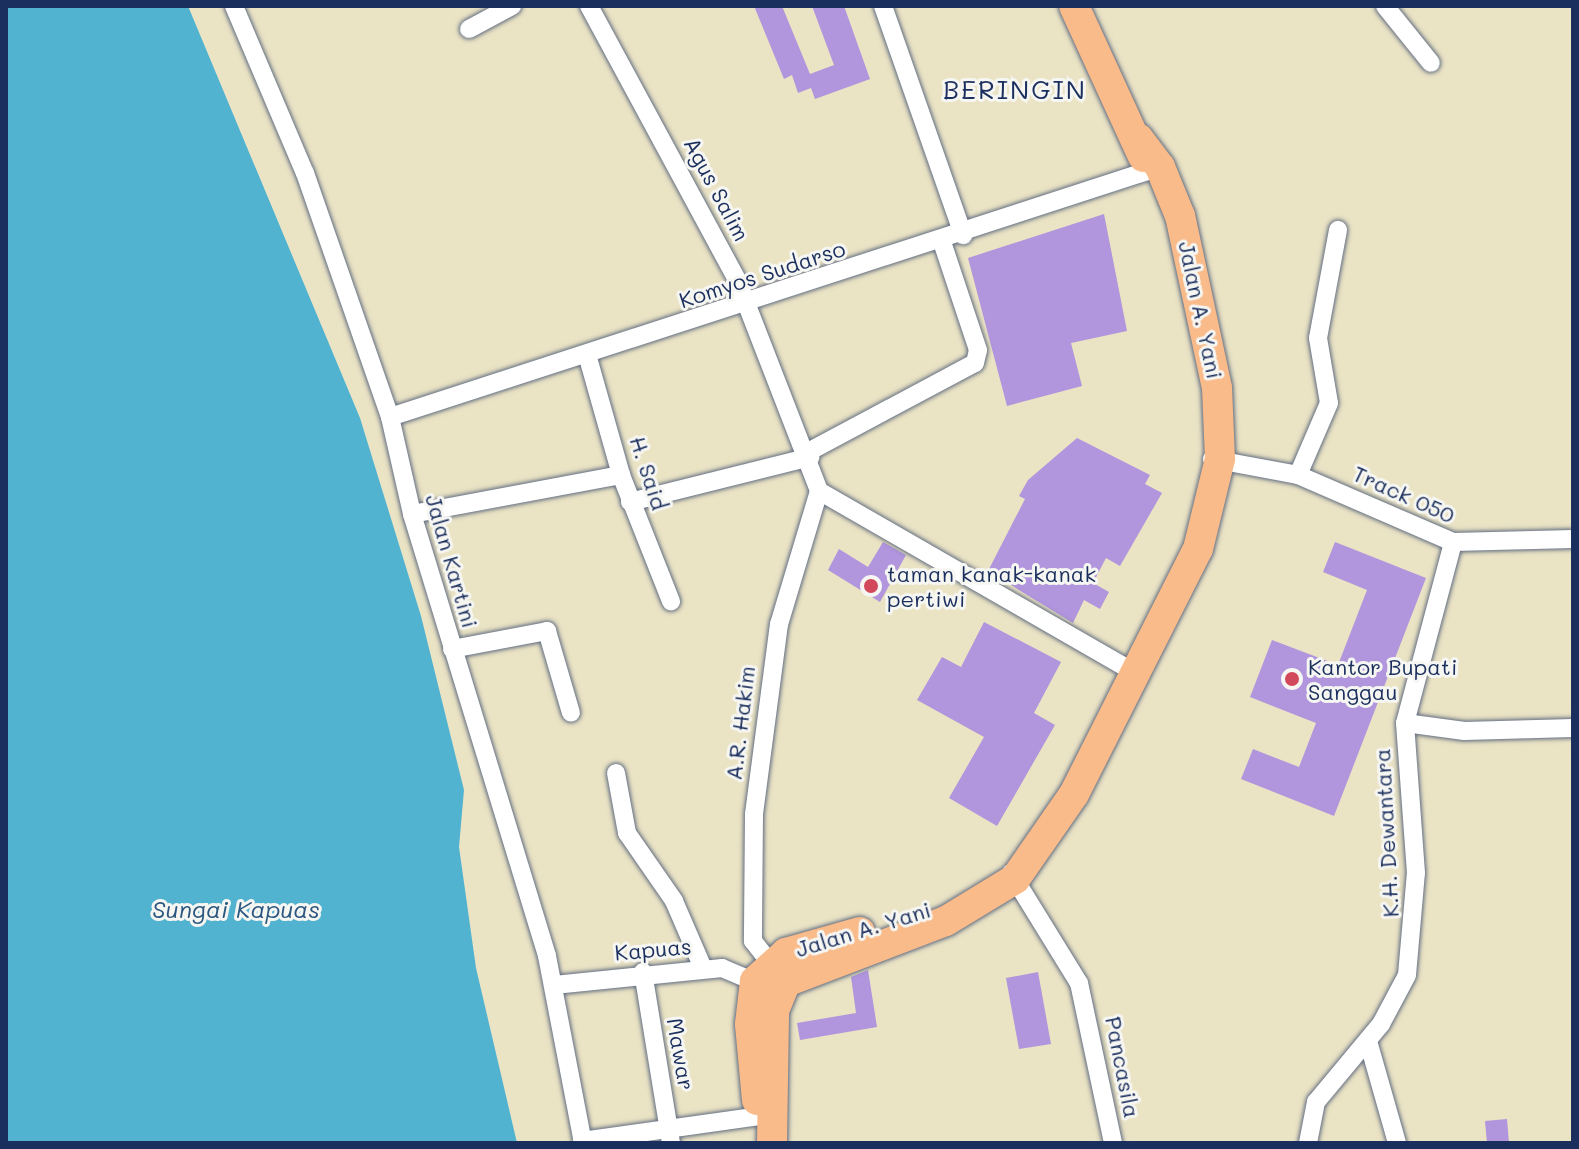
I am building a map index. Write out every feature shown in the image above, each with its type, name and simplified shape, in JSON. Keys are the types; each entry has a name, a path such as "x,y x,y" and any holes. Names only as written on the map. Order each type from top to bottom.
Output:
{"highway":[{"name":"Jalan A. Yani","path":"772,980 1011,874 1037,849 1136,673 1198,549 1213,493 1214,459 1189,322 1154,169 1074,6"},
{"path":"767,1115 750,1024 772,980"}],"street":[{"name":"Jalan Kartini","path":"234,6 305,173 390,417 412,514 554,985 582,1142"},
{"path":"469,29 512,6"},
{"name":"Agus Salim","path":"589,6 748,303 809,455 819,491"},
{"path":"883,6 963,235"},
{"path":"1385,6 1431,63"},
{"name":"Komyos Sudarso","path":"390,417 588,358 1154,169"},
{"path":"1298,475 1329,403 1318,338 1338,230"},
{"path":"630,502 809,455 975,363 978,350 942,242"},
{"name":"H. Said","path":"588,358 630,502 671,601"},
{"name":"Track 050","path":"1214,459 1298,475 1453,542 1573,539"},
{"path":"412,514 621,475"},
{"path":"819,491 1136,673"},
{"name":"A.R. Hakim","path":"772,980 753,941 750,892 766,692 819,491"},
{"name":"K.H. Dewantara","path":"1308,1143 1316,1102 1368,1041 1401,992 1413,948 1405,723 1453,542"},
{"path":"452,649 547,631 571,713"},
{"path":"1405,723 1464,731 1573,728"},
{"path":"616,773 627,833 680,912 703,968"},
{"name":"Pancasila","path":"1011,874 1085,1000 1113,1143"},
{"name":"Kapuas","path":"554,985 643,972 703,968 772,980"},
{"name":"Mawar","path":"643,972 670,1136"},
{"path":"1368,1041 1397,1143"},
{"path":"582,1142 670,1136 767,1115"}],"water":[{"name":"Sungai Kapuas","path":"6,6 188,6 360,418 421,616 464,790 459,847 476,968 517,1143 6,1143"}],"building":[{"path":"754,6 782,6 810,74 834,65 812,6 844,6 870,79 815,99 811,88 798,93 792,75 784,79"},
{"path":"1104,214 1127,331 1071,343 1082,386 1007,406 968,258"},
{"path":"1077,438 1150,475 1145,484 1162,493 1120,566 1106,558 1093,583 1109,592 1100,609 1084,600 1073,623 988,571 1025,499 1019,496 1028,480"},
{"name":"taman kanak-kanak pertiwi","path":"883,542 906,555 880,602 828,570 839,549 868,567"},
{"name":"Kantor Bupati Sanggau","path":"1335,542 1426,578 1334,816 1241,779 1253,749 1299,767 1316,723 1250,697 1272,640 1338,665 1367,590 1323,572"},
{"path":"984,622 1061,662 1034,713 1055,725 997,826 949,798 984,737 917,700 942,657 961,667"},
{"path":"868,970 877,1027 800,1040 797,1023 856,1013 851,977"},
{"path":"1038,972 1051,1044 1019,1049 1006,978"},
{"path":"1507,1119 1509,1143 1487,1143 1485,1121"}],"place":[{"name":"taman kanak-kanak pertiwi","path":"871,586"},
{"name":"Kantor Bupati Sanggau","path":"1292,679"}],"district":[{"name":"BERINGIN","path":"1015,90"}]}
